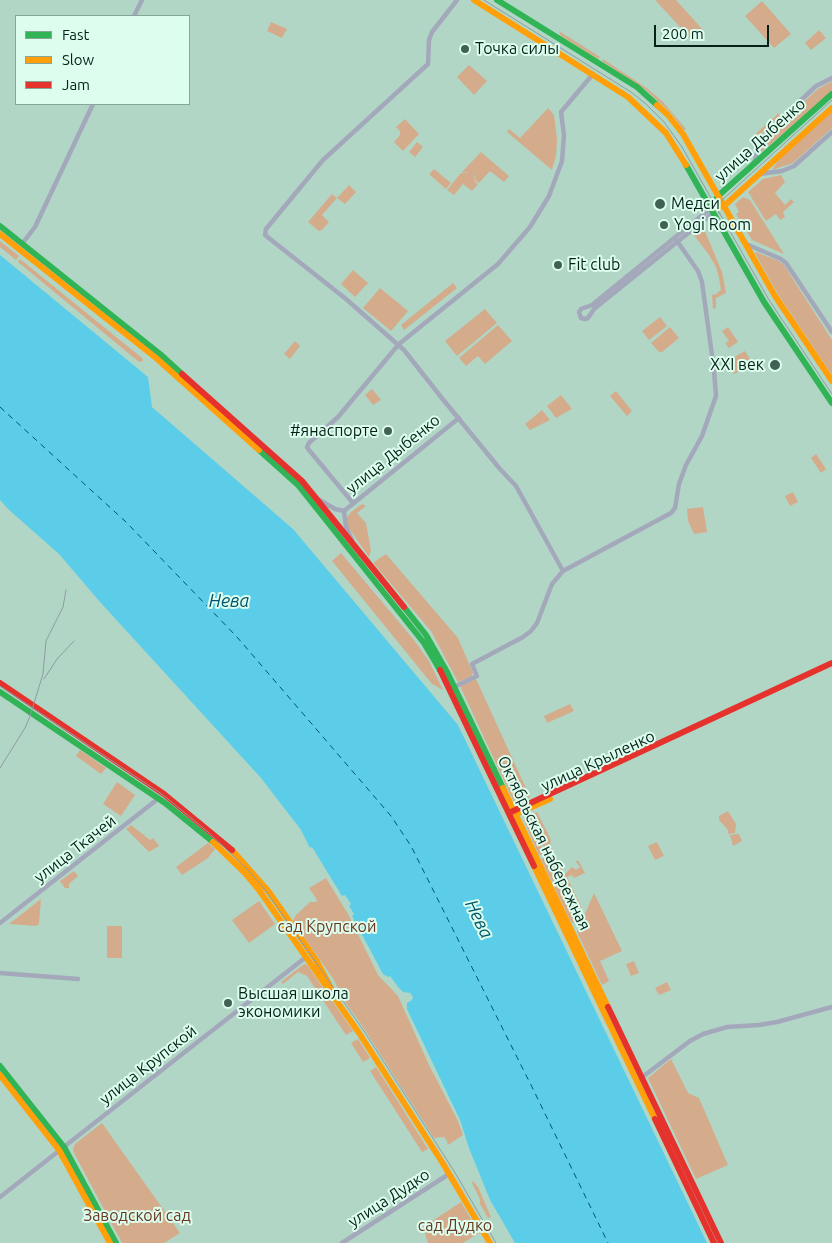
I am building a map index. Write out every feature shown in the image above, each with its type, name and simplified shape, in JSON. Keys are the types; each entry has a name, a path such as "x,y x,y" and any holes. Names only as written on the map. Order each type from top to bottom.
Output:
{"main road":[{"path":"474,0 593,74 642,108 666,133 768,309 832,403"},
{"path":"497,0 637,87 668,116 683,134 779,302 832,381"},
{"name":"улица Дыбенко","path":"712,211 718,196 832,94"},
{"name":"улица Дыбенко","path":"712,211 724,206 832,108"},
{"path":"0,226 158,356 300,483"},
{"path":"0,234 158,356"},
{"name":"Октябрьская набережная","path":"300,483 314,496 426,635 454,687 512,814"},
{"name":"Октябрьская набережная","path":"300,483 416,631 430,652 512,814 721,1243"},
{"name":"улица Крыленко","path":"512,814 832,663"},
{"name":"улица Крыленко","path":"512,814 832,668"},
{"path":"0,683 162,796 245,873 309,955 449,1174 490,1243"},
{"path":"0,692 162,796"},
{"path":"0,1066 62,1148 116,1243"},
{"path":"0,1075 62,1148 110,1243"},
{"name":"Октябрьская набережная","path":"640,1079 714,1243"}],"street":[{"path":"134,15 142,0"},
{"path":"456,1 432,32 429,40 428,64 323,160 266,229 265,235 399,344 516,486 563,571"},
{"path":"353,503 308,447 309,443 338,417 399,344 498,264 530,228 549,196 562,161 564,135 561,112 593,74"},
{"path":"754,164 766,133 816,86 832,78"},
{"path":"22,244 34,227 93,105"},
{"path":"758,174 794,166 832,132"},
{"name":"улица Дыбенко","path":"712,211 594,309 588,318 585,319 580,316 581,309 592,305 712,211"},
{"path":"454,687 477,676 472,664 531,631 537,623 552,584 563,571 674,511 679,484 686,465 705,427 716,396 705,294 698,271 677,241"},
{"path":"746,244 786,263 832,332"},
{"name":"улица Дыбенко","path":"344,511 459,418"},
{"path":"314,496 335,509 344,511 346,527 358,550"},
{"name":"улица Ткачей","path":"0,923 162,796"},
{"name":"улица Крупской","path":"0,1197 309,955"},
{"path":"0,973 78,979"},
{"path":"640,1079 690,1041 703,1034 727,1027 777,1022 832,1007"},
{"name":"улица Дудко","path":"342,1243 449,1174"}],"green space":[{"path":"657,0 676,0 704,31 693,41"},
{"path":"762,1 791,34 774,48 745,16"},
{"path":"271,22 287,29 282,38 267,31"},
{"path":"819,30 826,38 811,50 805,43"},
{"path":"559,31 600,57 598,59 561,36"},
{"path":"603,59 648,89 663,102 686,129 684,130 671,113 646,90 602,61"},
{"path":"469,65 487,81 474,95 457,77"},
{"path":"832,81 832,92 759,154 767,135 818,89"},
{"path":"548,108 554,115 557,139 556,156 552,170 507,132 509,129 520,138"},
{"path":"832,111 832,128 793,163 772,170 780,158"},
{"path":"779,113 779,117 762,133 757,141 752,139 752,137"},
{"path":"405,119 419,134 403,151 394,142 400,135 400,131 396,127"},
{"path":"417,142 423,147 415,157 409,152"},
{"path":"481,152 509,176 504,182 490,171 479,183 476,181 474,172 475,182 478,184 472,191 463,184 454,195 447,190 461,173 470,173 462,172"},
{"path":"434,169 451,183 446,189 429,174"},
{"path":"781,175 785,182 775,193 785,205 791,199 794,202 784,211 785,217 780,220 776,214 766,221 748,192 763,179"},
{"path":"349,185 356,192 345,204 337,198"},
{"path":"332,194 337,198 322,215 329,222 322,230 319,231 308,222"},
{"path":"743,197 750,200 784,254 752,240 736,214 739,212 735,204"},
{"path":"704,229 722,272 726,293 716,298 716,308 713,309 712,295 717,294 721,290 719,278 716,267 694,235"},
{"path":"0,241 19,256 16,260 0,247"},
{"path":"756,252 779,261 784,265 832,340 832,375 778,294"},
{"path":"20,259 142,358 143,361 139,362 18,262"},
{"path":"353,270 368,283 355,297 341,284"},
{"path":"453,283 457,288 404,330 401,325"},
{"path":"380,288 408,311 391,331 363,308"},
{"path":"485,309 497,323 457,356 445,341"},
{"path":"660,317 667,326 649,340 642,331"},
{"path":"498,325 512,341 485,364 478,356 466,366 459,358"},
{"path":"670,327 679,338 662,352 659,352 651,343"},
{"path":"728,327 738,342 729,348 725,343 729,341 722,331"},
{"path":"295,341 300,346 290,359 284,354"},
{"path":"745,351 753,364 734,374 727,361"},
{"path":"372,389 381,400 373,405 365,395"},
{"path":"616,391 632,411 627,416 610,396"},
{"path":"561,395 572,409 556,418 547,406"},
{"path":"542,410 550,420 530,430 525,424"},
{"path":"816,454 826,469 821,473 811,458"},
{"path":"793,492 798,502 790,506 785,496"},
{"path":"362,504 366,506 357,513 366,523 371,551 369,557 348,527 346,519 351,512"},
{"path":"703,507 707,532 694,534 688,521 687,509"},
{"path":"341,553 414,640 429,661 443,690 432,684 332,561"},
{"path":"386,554 458,638 473,673 471,677 458,682 431,631 375,565 374,562"},
{"path":"476,679 530,797 518,803 514,802 460,686"},
{"path":"570,704 574,711 547,723 544,716"},
{"path":"80,750 106,768 101,774 76,756"},
{"path":"117,782 135,795 121,816 103,804"},
{"path":"728,811 736,824 735,833 728,834 728,830 719,820 719,816"},
{"path":"537,812 551,840 553,850 551,852 546,853 529,816"},
{"path":"527,817 545,854 539,855 524,821"},
{"path":"131,825 150,840 153,838 159,846 149,852 126,829"},
{"path":"739,834 742,841 733,846 730,835"},
{"path":"657,842 664,856 655,860 648,846"},
{"path":"208,843 215,849 208,858 182,875 176,867"},
{"path":"555,855 563,869 557,876 548,857"},
{"path":"547,857 557,877 552,882 541,859"},
{"path":"578,860 585,873 574,878 572,875 567,877 581,906 578,920 559,880 572,867 576,870 580,867 576,862"},
{"path":"74,871 78,876 69,884 69,888 65,888 60,881"},
{"name":"сад Крупской","path":"326,878 348,914 378,975 398,996 429,1065 458,1121 463,1135 448,1145 444,1137 434,1138 361,1024 338,992 339,990 332,977 293,921 296,915 310,902 317,902 309,888"},
{"path":"558,881 577,921 574,923 571,922 554,886"},
{"path":"594,893 622,951 600,961 609,981 602,985 577,932"},
{"path":"41,899 39,924 36,926 9,924"},
{"path":"259,901 275,924 249,943 232,920"},
{"path":"107,926 122,926 122,958 107,958"},
{"path":"634,961 639,973 631,976 626,964"},
{"path":"304,964 307,965 353,1031 346,1035 307,976 298,972 283,984 281,982"},
{"path":"667,982 671,990 659,995 655,988"},
{"path":"358,1039 370,1058 363,1062 351,1043"},
{"path":"671,1059 688,1093 699,1098 728,1165 696,1179 648,1078"},
{"path":"376,1067 428,1149 422,1152 370,1071"},
{"name":"Заводской сад","path":"102,1123 180,1233 164,1243 122,1243 74,1153 75,1144"},
{"path":"473,1181 478,1187 491,1217 488,1218 480,1204 480,1199 472,1183"},
{"name":"сад Дудко","path":"461,1202 479,1233 463,1243 428,1243 423,1227"}],"water":[{"name":"Нева","path":"0,255 148,377 152,407 293,529 458,725 707,1243 515,1243 490,1200 460,1120 407,1009 407,1003 413,997 410,993 403,992 390,976 388,977 383,974 352,916 354,914 349,906 351,904 345,895 342,896 312,847 310,848 301,830 261,778 100,602 59,554 0,500"}],"ferry route":[{"path":"0,407 126,522 237,637 391,816 411,846 608,1243"}],"tram line":[{"path":"484,0 631,92 664,122 682,147 769,300 832,394"},
{"path":"719,214 718,207 721,201 832,100"},
{"path":"0,686 163,795 208,832 247,869 263,887 364,1031 454,1171 496,1243"}],"railway":[{"path":"0,768 25,728 30,716 43,674 46,641 63,607 66,590"},
{"path":"44,679 57,659 74,641"}],"traffic: fast":[{"path":"497,0 637,87 657,105"},
{"path":"711,208 718,196 832,94"},
{"path":"686,165 764,302 832,403"},
{"path":"0,226 160,354 182,374"},
{"path":"259,450 298,485 424,643 440,670"},
{"path":"404,607 426,635 447,672 503,788"},
{"path":"0,692 165,803 213,842"},
{"path":"0,1066 64,1147 116,1243"}],"traffic: slow":[{"path":"474,0 628,97 666,133 686,165"},
{"path":"657,105 668,115 683,134 775,296 832,381"},
{"path":"711,208 724,206 832,108"},
{"path":"0,234 156,358 259,450"},
{"path":"503,788 608,1007"},
{"path":"518,813 550,799"},
{"path":"213,842 245,873 259,890 359,1033 442,1162 490,1243"},
{"path":"232,850 269,892 316,960 332,990"},
{"path":"534,866 655,1119"},
{"path":"0,1075 59,1150 110,1243"}],"traffic: jam":[{"path":"182,374 302,481 404,607"},
{"path":"511,812 832,663"},
{"path":"440,670 534,866"},
{"path":"0,683 164,794 232,850"},
{"path":"608,1007 721,1243"},
{"path":"655,1119 714,1243"}],"place":[{"name":"Точка силы","path":"465,49"},
{"name":"Медси","path":"660,204"},
{"name":"Yogi Room","path":"664,225"},
{"name":"Fit club","path":"558,265"},
{"name":"XXI век","path":"775,365"},
{"name":"#янаспорте","path":"388,431"},
{"name":"Высшая школа экономики","path":"228,1003"}]}
